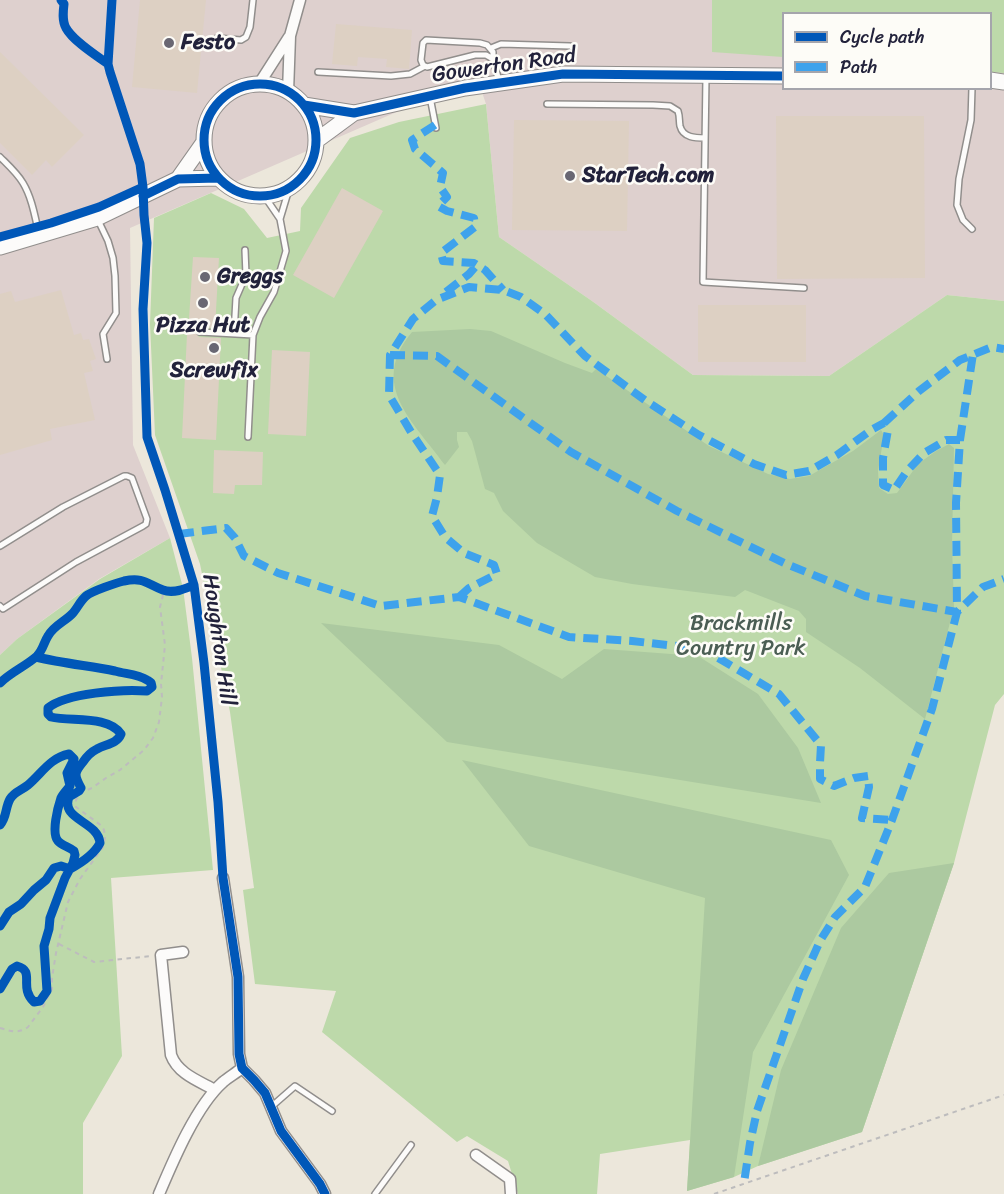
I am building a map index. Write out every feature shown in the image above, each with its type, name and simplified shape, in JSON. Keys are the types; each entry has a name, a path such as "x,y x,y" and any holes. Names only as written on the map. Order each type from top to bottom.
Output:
{"street":[{"path":"288,92 290,36 300,0"},
{"path":"259,84 290,36"},
{"name":"Gowerton Road","path":"304,105 354,113 465,88 563,74 782,76"},
{"path":"259,84 274,86 288,92 304,105 313,122 316,141 313,160 303,176 289,189 265,196 247,195 231,189 218,178 208,161 204,142 206,125 214,109 226,96 241,87 259,84"},
{"name":"Gowerton Road","path":"316,141 354,113"},
{"path":"178,179 204,142"},
{"path":"0,247 97,218 178,179 218,178"},
{"path":"224,878 238,977 239,1054 242,1068 264,1093 281,1131 325,1194"},
{"path":"183,952 161,955 173,1060 183,1072 215,1090"},
{"path":"159,1194 197,1115 215,1090 242,1068"},
{"path":"476,1155 510,1179 512,1194"}],"lane":[{"path":"217,38 241,40 246,37 250,27 253,0"},
{"path":"425,66 421,60 423,43 426,40 480,43 491,48 500,83"},
{"path":"491,48 501,44 570,46"},
{"path":"318,72 391,76 410,74 425,66 475,55 486,55 493,59"},
{"path":"706,75 703,282 804,288"},
{"path":"972,90 971,120 959,179 957,205 963,220 972,229"},
{"path":"430,96 436,128"},
{"path":"548,104 670,106 678,111 682,132 693,137 705,138"},
{"path":"0,157 23,184 29,196 40,236"},
{"path":"280,219 289,189"},
{"path":"248,437 253,335 260,316 274,292 285,251 280,219 265,196"},
{"path":"97,218 108,241 115,276 116,313 103,334 107,359"},
{"path":"234,334 236,298 246,275 245,249"},
{"path":"200,332 253,335"},
{"path":"0,546 24,529 124,476 132,478 147,519 145,525 75,562 1,609"},
{"path":"271,1107 296,1086 332,1111"},
{"path":"375,1194 411,1144"}],"path":[{"path":"153,585 164,591 175,591"},
{"path":"0,1028 14,1032 25,1030 39,1012 52,989 54,963 68,902 80,879 103,847 105,838 102,826 76,807 77,796 120,770 144,750 158,726 165,645 160,607 164,591"},
{"path":"79,783 81,788 69,797 68,808 73,815 98,833 100,840 98,848 79,864"},
{"path":"59,944 94,962 161,955"},
{"path":"34,1002 40,1001 47,991 45,957"},
{"path":"714,1194 1004,1095"}],"shaded area":[{"path":"0,0 1004,0 1004,301 947,295 829,376 693,375 499,237 486,104 477,77 130,228 133,445 170,538 99,579 17,639 0,655"}],"green space":[{"path":"712,0 1004,0 1004,73 992,72 992,12 782,12 782,57 712,52"},
{"name":"Brackmills Country Park","path":"486,104 499,237 693,375 829,376 947,295 1004,301 1004,694 995,705 954,863 862,1132 687,1191 690,1140 600,1154 597,1194 518,1194 508,1161 467,1136 457,1142 322,1032 336,991 255,984 243,890 254,888 230,712 200,564 155,435 150,324 154,218 211,193 244,209 267,238 300,231 301,208 350,138 399,122"},
{"path":"470,329 491,331 592,373 596,369 709,446 768,474 790,479 809,476 853,451 881,430 884,435 878,471 879,488 888,494 897,493 918,464 949,444 954,448 952,545 954,607 925,719 860,668 806,632 806,619 799,611 745,590 735,597 595,577 537,543 503,511 494,493 485,489 472,441 467,432 457,432 459,447 445,465 409,418 400,402 395,386 394,369 399,351 412,332"},
{"path":"170,538 183,588 213,870 111,878 122,1056 83,1123 83,1194 0,1194 0,655 17,639 100,579"},
{"path":"321,623 499,645 562,679 604,649 698,656 758,694 798,748 821,803 447,742"},
{"path":"462,760 831,840 849,875 753,1052 734,1177 687,1191 705,898 529,846"},
{"path":"954,863 862,1132 758,1166 781,1070 841,928 889,873"}],"building":[{"name":"Festo","path":"140,0 206,0 197,93 132,87"},
{"path":"336,24 412,30 409,69 386,67 387,59 358,57 357,66 332,64"},
{"path":"0,52 84,135 52,167 46,160 32,175 0,143"},
{"path":"776,116 924,116 925,278 777,279"},
{"name":"StarTech.com","path":"514,120 629,121 627,231 512,230"},
{"path":"342,188 383,211 334,298 293,275"},
{"path":"193,257 219,258 215,328 198,327 195,332 199,337 221,338 216,440 182,438"},
{"path":"61,290 74,335 81,333 83,340 89,339 96,359 90,361 93,371 84,373 95,420 50,429 52,440 0,455 0,294 11,291 15,302"},
{"path":"698,305 806,305 806,362 698,362"},
{"path":"272,350 310,352 306,436 268,434"},
{"path":"214,450 263,452 262,485 235,485 234,494 213,493"}],"marked path":[{"path":"435,125 412,140 415,149 443,173 440,187 447,197 438,206 447,211 474,218 475,227 441,253 443,261 474,263 485,270 503,290"},
{"path":"446,292 477,265"},
{"path":"459,597 469,588 497,574 494,565 464,553 445,537 432,516 440,475 389,395 390,355 413,319 436,300 469,287 503,290 521,297 545,314 585,356 646,401 699,435 754,464 786,475 809,471 884,423 888,430 883,458 883,485 894,490 907,471 924,453 946,440 960,440 956,503 957,612 932,709 865,887 835,917 820,941 803,979 757,1111 744,1183"},
{"path":"884,423 919,391 960,360 992,347 1004,349"},
{"path":"960,440 973,354"},
{"path":"390,355 437,356 571,452 677,511 784,563 865,596 957,612 983,587 1004,579"},
{"path":"179,534 226,528 235,538 244,556 278,573 381,606 459,597 569,637 703,649 779,694 821,745 820,779 834,786 854,778 868,776 869,787 862,818 892,820"}],"cycle path":[{"path":"61,0 64,4 64,22 69,33 108,64"},
{"name":"Houghton Hill","path":"112,0 108,64 140,164 143,187 147,243 143,309 147,437 194,585 218,802 223,878 238,977 239,1054 242,1068 265,1093 281,1131 325,1194"},
{"path":"304,105 354,113 465,88 563,74 782,76"},
{"path":"260,84 281,88 299,101 312,119 316,140 312,161 299,179 281,192 260,196 239,192 221,179 208,161 204,140 208,119 221,101 239,88 260,84"},
{"path":"143,196 178,179 218,178"},
{"path":"0,237 99,207 143,187"},
{"name":"Houghton Hill","path":"0,683 37,656 50,633 72,614 89,594 110,585 131,580 171,591 194,585"},
{"path":"36,657 136,675 150,682 152,687 147,691 81,696 56,703 48,708 48,714 51,717 107,724 121,734 114,742 91,753 77,772 76,777 81,788 69,797 68,805 74,816 93,830 100,843 87,858 70,869"},
{"path":"0,825 4,819 8,802 14,795 57,759 69,754 74,759 67,773 70,786 61,798 58,807 55,832 58,841 74,851 75,855 50,918 44,946 47,991 40,1001 34,1002 27,991 27,976 23,968 17,966 12,969 0,989"},
{"path":"0,926 9,912 46,880 54,868 61,866 70,869"}],"place":[{"name":"Festo","path":"169,43"},
{"name":"StarTech.com","path":"570,176"},
{"name":"Greggs","path":"205,277"},
{"name":"Pizza Hut","path":"203,303"},
{"name":"Screwfix","path":"214,348"}]}
